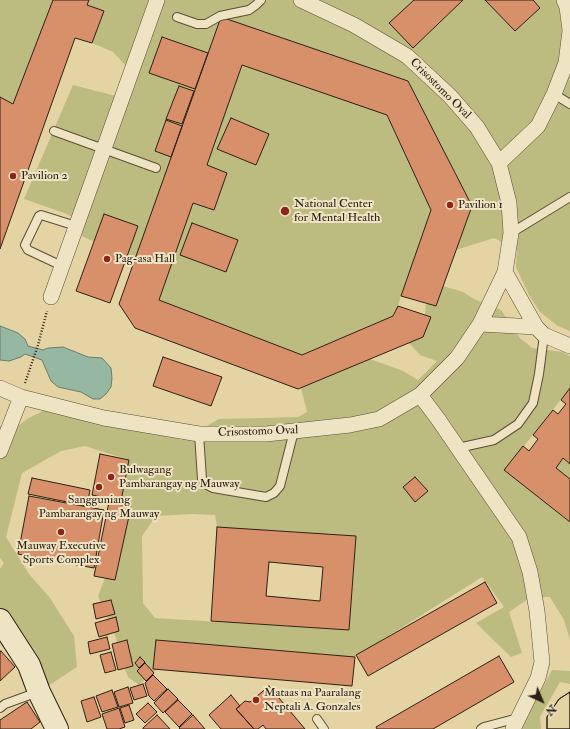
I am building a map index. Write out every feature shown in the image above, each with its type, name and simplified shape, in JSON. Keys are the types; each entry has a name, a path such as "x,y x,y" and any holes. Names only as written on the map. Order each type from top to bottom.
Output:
{"main road":[{"path":"0,620 28,665 57,729"}],"street":[{"path":"51,297 157,0"},
{"name":"Crisostomo Oval","path":"11,393 104,418 199,434 266,434 350,425 379,419 420,395 457,358 480,324 504,272 511,234 509,203 499,163 477,127 450,96 407,56 354,25 301,0"},
{"path":"499,163 538,126 554,94 566,63 570,31 567,7 564,0"},
{"path":"504,272 540,331"},
{"path":"480,324 540,331 570,346"},
{"path":"0,427 11,393"},
{"path":"0,451 11,393"},
{"path":"420,395 519,537 530,572 537,611 542,662 538,678 516,723"}],"lane":[{"path":"177,17 197,24 206,24 220,16 249,10 261,0"},
{"path":"554,94 570,104"},
{"path":"54,131 156,168"},
{"path":"511,234 570,197"},
{"path":"62,266 28,250 25,245 38,216 41,215 76,226"},
{"path":"458,448 494,440 518,424 533,403 539,374 540,331"},
{"path":"199,434 202,479 207,485 213,488 266,497 274,493 280,486 294,431"},
{"path":"0,708 5,704 39,692"},
{"path":"317,720 324,729"},
{"path":"480,729 484,727 516,723"}],"path":[{"path":"11,393 32,360 38,345 51,297"}],"shaded area":[{"path":"0,0 53,0 13,104 0,97"},
{"path":"89,0 570,0 570,331 558,326 540,312 529,295 516,267 517,250 494,238 456,250 472,206 408,81 270,34 387,115 431,210 398,306 393,316 302,355 159,300 168,274 135,261 82,236 83,224 67,214 24,199 73,85 116,96 127,67 113,52 92,43 103,11 87,5"},
{"path":"443,286 463,292 474,299 501,310 520,338 532,348 563,352 570,356 570,388 505,470 570,522 570,640 564,620 550,597 531,597 509,612 522,653 511,657 476,623 504,607 482,577 355,657 156,640 156,670 139,685 128,677 120,657 116,638 98,596 105,578 115,580 131,507 121,501 129,460 85,446 61,451 22,473 6,537 29,574 50,598 74,636 77,667 48,686 0,619 0,569 4,563 0,558 0,426 15,428 27,419 47,409 140,428 182,440 219,419 298,417 307,412 301,388 370,359 403,371 418,380 437,361 420,355 409,343 425,315 426,303 436,306","holes":["193,514 215,515 217,527 356,536 349,630 155,618 143,603 142,536 156,516"]},
{"path":"0,326 18,333 25,339 28,346 43,350 48,348 63,347 88,357 102,358 111,368 111,387 100,399 93,399 81,392 58,387 51,381 42,360 25,354 9,361 0,360"},
{"path":"563,458 570,464 570,479 556,468"},
{"path":"552,670 570,671 570,684 560,682 540,717 541,729 520,729"}],"building":[{"name":"Pavilion 2","path":"53,0 89,0 87,5 104,11 92,43 75,38 0,249 0,97 13,104"},
{"path":"414,0 463,0 413,48 389,23"},
{"path":"485,0 533,0 540,8 515,31"},
{"name":"Pavilion 1","path":"221,17 408,81 472,206 436,306 401,296 431,210 387,115 242,65 207,165 227,173 214,210 193,203 159,300 302,355 393,316 398,306 431,317 423,337 298,389 135,328 119,304"},
{"path":"162,37 208,53 195,89 149,73"},
{"path":"179,86 194,91 182,124 166,119"},
{"path":"231,118 269,134 256,165 217,149"},
{"path":"166,120 182,126 171,157 155,151"},
{"name":"Pag-asa Hall","path":"104,214 138,226 110,303 76,291"},
{"path":"192,223 238,240 226,272 180,255"},
{"path":"163,357 222,377 211,406 153,386"},
{"path":"570,388 570,464 563,458 556,468 570,479 570,522 504,470 523,446 529,451 538,439 533,435 553,410 558,414 566,404 561,400"},
{"name":"Bulwagang Pambarangay ng Mauway","path":"100,454 129,460 121,501 92,495"},
{"path":"415,477 428,491 415,502 403,487"},
{"path":"32,478 90,490 87,506 28,494"},
{"name":"Mauway Executive Sports Complex","path":"29,496 104,510 94,568 18,554"},
{"path":"109,502 131,507 115,580 94,576"},
{"path":"217,527 356,536 349,630 211,621","holes":["269,562 323,567 320,601 266,596"]},
{"path":"485,582 497,603 368,676 356,655"},
{"path":"111,600 115,614 96,619 93,604"},
{"path":"116,617 119,631 99,637 95,623"},
{"path":"107,637 110,649 90,654 88,642"},
{"path":"127,640 133,666 118,670 112,644"},
{"path":"156,640 355,657 352,686 153,669"},
{"path":"1,651 15,667 0,681 0,652"},
{"path":"111,652 116,670 105,673 100,655"},
{"path":"499,656 514,682 433,729 377,729 376,727"},
{"path":"140,657 145,662 139,668 135,663"},
{"path":"145,663 154,673 146,681 137,671"},
{"path":"153,675 167,689 154,701 149,696 145,683"},
{"path":"143,684 147,696 134,700 130,688"},
{"path":"269,686 305,729 266,729 263,725 258,729 254,729 236,709 245,701 250,702"},
{"path":"128,687 133,703 119,707 114,692"},
{"path":"168,689 178,699 163,713 154,703"},
{"path":"112,690 118,707 102,712 96,696"},
{"path":"570,692 570,729 547,729 547,717 559,699"},
{"path":"570,692 570,729 547,729 547,717 559,699"},
{"path":"231,695 240,706 236,709 254,729 221,729 209,715"},
{"path":"94,697 101,717 87,722 81,701"},
{"path":"178,700 192,714 179,727 165,712"},
{"path":"27,702 40,722 31,729 0,729 0,720"},
{"path":"148,703 157,712 145,723 136,714"},
{"path":"129,705 134,720 125,723 120,708"},
{"path":"119,708 125,727 119,729 107,729 102,714"},
{"path":"157,715 170,729 143,729 143,728"},
{"path":"193,715 205,729 179,728"}],"place":[{"name":"Pavilion 2","path":"13,176"},
{"name":"Pavilion 1","path":"450,205"},
{"name":"National Center for Mental Health","path":"285,211"},
{"name":"Pag-asa Hall","path":"107,259"},
{"name":"Bulwagang Pambarangay ng Mauway","path":"111,477"},
{"name":"Sangguniang Pambarangay ng Mauway","path":"99,487"},
{"name":"Mauway Executive Sports Complex","path":"61,532"},
{"name":"Mataas na Paaralang Neptali A. Gonzales","path":"256,700"}]}
